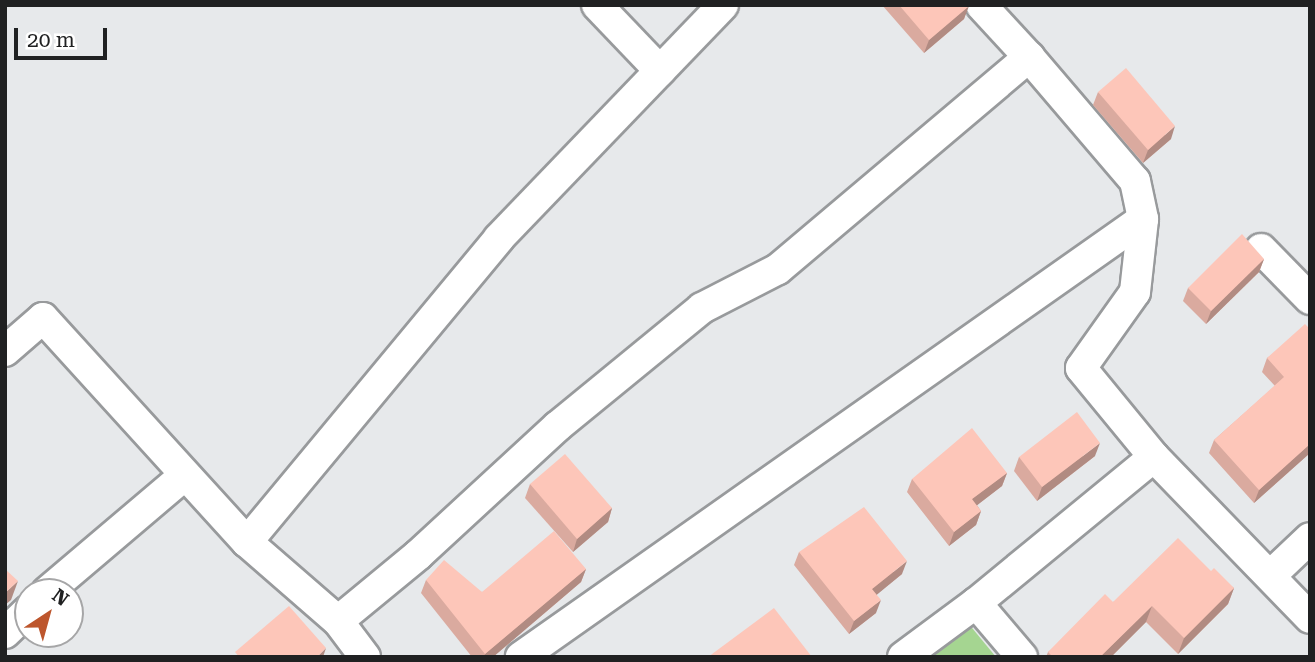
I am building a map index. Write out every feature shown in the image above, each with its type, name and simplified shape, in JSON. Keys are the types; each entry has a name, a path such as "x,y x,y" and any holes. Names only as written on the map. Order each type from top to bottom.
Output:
{"street":[{"path":"597,5 660,71"},
{"path":"247,542 499,238 723,5"},
{"path":"981,5 1135,181 1143,219 1135,292 1081,368 1154,457 1310,618"},
{"path":"338,621 418,555 558,426 702,309 778,269 1029,57"},
{"path":"521,657 1143,219"},
{"path":"1261,248 1310,299"},
{"path":"5,351 43,318 247,542 338,621 365,657"},
{"path":"903,657 976,603 1154,457"},
{"path":"64,578 186,475"},
{"path":"1270,576 1310,538"},
{"path":"976,603 1022,657"}],"green space":[{"path":"963,617 996,657 915,657"}],"building":[{"path":"899,5 968,5 969,6 929,40"},
{"path":"1126,68 1175,126 1148,150 1098,92"},
{"path":"1242,234 1264,259 1211,311 1188,288"},
{"path":"1305,324 1310,329 1310,444 1259,490 1214,440 1284,377 1267,358"},
{"path":"1077,412 1100,443 1042,487 1019,457"},
{"path":"972,428 1007,473 972,499 981,511 954,532 912,479"},
{"path":"565,454 612,508 577,539 530,484"},
{"path":"864,507 907,561 872,589 881,600 854,621 799,552"},
{"path":"554,531 586,569 485,654 426,580 444,560 482,592"},
{"path":"1178,538 1211,571 1214,568 1234,588 1184,638 1152,606 1100,657 1053,657 1048,652 1105,594 1113,602"},
{"path":"5,569 15,578 14,585 5,593"},
{"path":"289,606 326,648 317,657 239,657 235,652"},
{"path":"774,608 812,657 708,657"}]}
